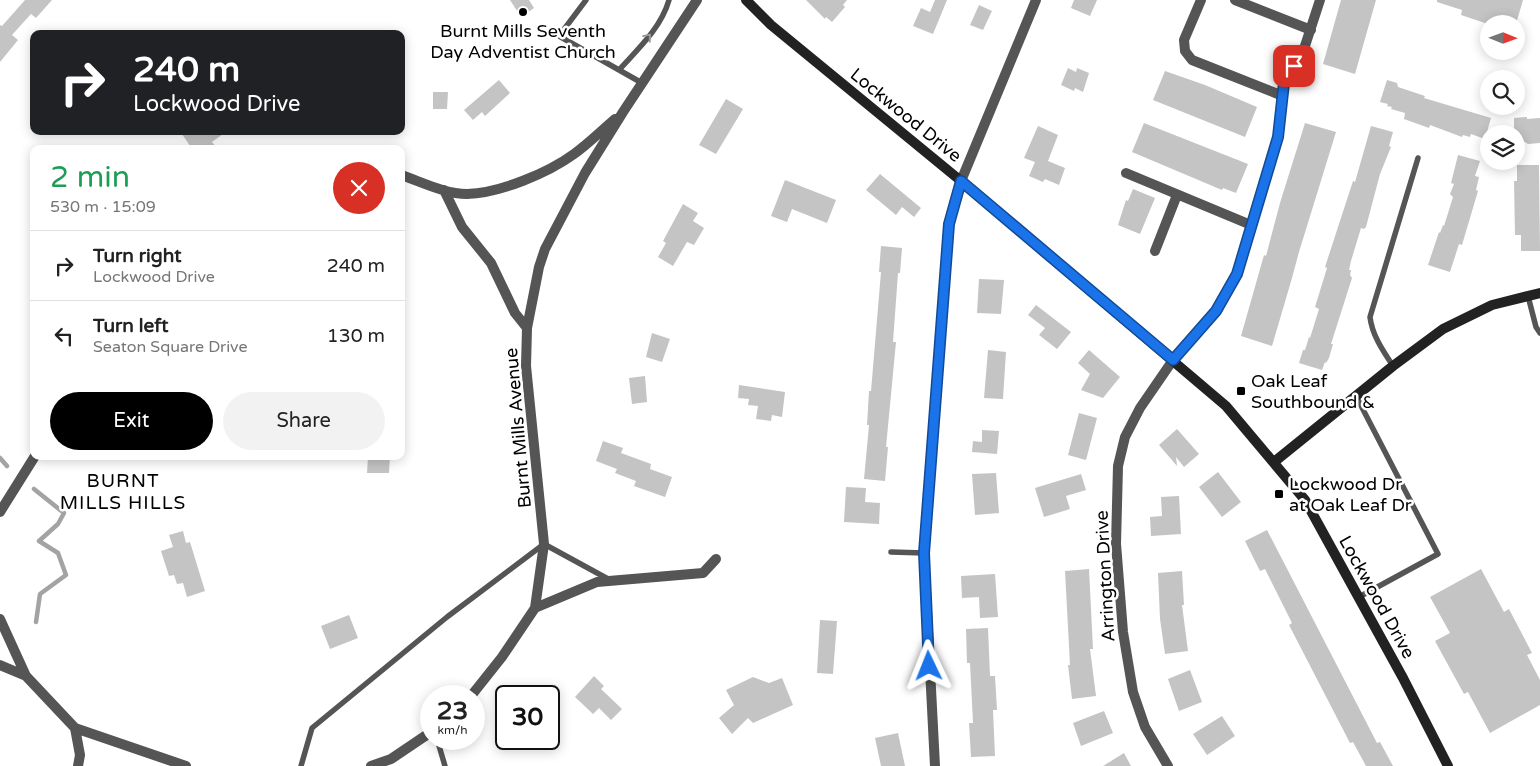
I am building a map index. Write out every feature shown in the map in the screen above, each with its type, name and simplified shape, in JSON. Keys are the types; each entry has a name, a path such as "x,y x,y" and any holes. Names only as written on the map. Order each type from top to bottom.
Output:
{"street":[{"name":"Burnt Mills Avenue","path":"480,685 536,608 544,544 526,366 527,328 539,266 545,249 585,173 697,0"},
{"name":"Lockwood Drive","path":"746,0 771,25 961,181 1226,406 1305,500 1403,678 1448,766"},
{"path":"935,766 924,553 949,224 961,181 1036,0"},
{"path":"1201,0 1184,40 1185,51 1188,56 1192,60 1283,96"},
{"path":"1235,0 1311,30"},
{"name":"Arrington Drive","path":"1168,766 1145,727 1133,692 1123,632 1116,544 1118,466 1125,437 1140,408 1173,360 1216,311 1237,274 1278,137 1284,83 1304,49 1320,0"},
{"path":"405,176 444,190 467,194 530,179 573,155 623,112"},
{"path":"1126,173 1251,225"},
{"path":"444,190 462,226 491,263 515,312 527,328"},
{"path":"1155,251 1177,195"},
{"path":"1274,462 1442,329 1492,305 1540,293"},
{"path":"0,512 32,460"},
{"path":"536,608 596,582 703,573 716,558"},
{"path":"0,619 26,676 76,728 186,766"},
{"path":"0,665 26,676"},
{"path":"76,728 80,755 78,766"},
{"path":"371,766 391,759 420,739"}],"lane":[{"path":"586,0 559,36 642,83"},
{"path":"619,70 652,32 666,10 669,0"},
{"path":"1393,366 1371,327 1370,317 1418,158"},
{"path":"1528,296 1536,327 1540,333"},
{"path":"1356,396 1438,554 1359,598"},
{"path":"301,766 312,728 447,617 544,544 611,580"},
{"path":"890,552 924,553"},
{"path":"440,750 445,766"}],"building":[{"path":"25,0 52,0 36,18 31,14 12,35 18,40 0,62 0,25 2,26"},
{"name":"Burnt Mills Seventh Day Adventist Church","path":"510,0 529,0 534,8 521,17"},
{"path":"806,0 847,0 843,5 845,7 832,22 826,17 825,19"},
{"path":"935,0 947,0 933,34 913,26 921,8 930,12"},
{"path":"1074,0 1097,0 1090,16 1071,8"},
{"path":"1341,0 1376,0 1355,74 1323,64"},
{"path":"1437,0 1523,0 1519,15 1480,15 1480,21 1461,15 1462,10 1437,2"},
{"path":"979,5 992,11 983,30 970,25"},
{"path":"1068,68 1076,72 1077,68 1089,73 1083,92 1075,88 1074,91 1061,85"},
{"path":"1165,71 1205,85 1257,107 1245,137 1153,100"},
{"path":"499,80 510,93 485,116 482,112 473,120 464,110"},
{"path":"1387,80 1397,83 1398,87 1425,96 1424,98 1491,118 1489,125 1480,125 1480,137 1471,134 1470,137 1463,135 1462,137 1430,125 1429,128 1404,119 1405,113 1391,109 1392,107 1387,106 1388,104 1380,102"},
{"path":"433,92 448,92 447,109 433,109"},
{"path":"726,99 743,109 716,154 699,145"},
{"path":"1514,118 1540,118 1540,143 1528,144 1525,142 1525,125 1514,125"},
{"path":"1144,123 1248,164 1236,193 1223,188 1222,190 1132,152"},
{"path":"1305,123 1336,132 1272,346 1241,336"},
{"path":"1038,126 1058,135 1048,161 1065,168 1059,185 1045,179 1043,182 1029,176 1035,162 1024,158"},
{"path":"1371,126 1393,132 1389,146 1391,147 1380,174 1366,227 1364,229 1361,228 1349,270 1351,270 1350,275 1352,278 1331,344 1333,344 1329,358 1322,370 1299,363 1303,350 1305,350 1310,338 1319,309 1315,307 1327,268 1325,267 1353,181 1355,182"},
{"path":"183,135 222,135 212,142 215,145 189,145"},
{"path":"1458,155 1480,161 1475,176 1479,177 1476,190 1478,191 1462,245 1459,244 1450,272 1428,265 1439,232 1444,226 1453,197 1450,194 1454,184 1451,183"},
{"path":"1525,165 1539,165 1540,251 1521,251 1521,235 1515,235 1514,181 1517,181 1517,170 1525,170"},
{"path":"880,174 921,208 914,217 902,207 896,215 866,190"},
{"path":"785,180 836,200 827,223 792,209 787,222 771,216"},
{"path":"1133,189 1155,198 1140,234 1118,225 1126,200 1128,201"},
{"path":"683,204 698,213 693,221 704,228 694,245 687,242 673,266 658,257 666,243 663,241"},
{"path":"881,246 902,248 900,273 898,273 893,342 896,342 886,447 888,447 885,481 864,479 869,425 867,425 869,391 871,391 881,272 879,272"},
{"path":"979,279 1004,280 1001,314 977,313"},
{"path":"1036,305 1071,332 1057,349 1039,335 1045,328 1028,315"},
{"path":"652,333 670,339 662,362 646,357"},
{"path":"988,350 1006,352 1003,399 984,398"},
{"path":"1089,350 1120,377 1103,398 1081,390 1090,374 1078,363"},
{"path":"645,376 647,402 632,404 629,378"},
{"path":"739,385 785,392 782,417 772,415 771,421 756,419 758,406 748,405 749,399 738,398"},
{"path":"1079,413 1097,418 1086,460 1068,455"},
{"path":"1177,429 1199,454 1184,467 1176,457 1177,466 1159,445"},
{"path":"982,430 999,431 997,454 972,452 973,441 982,442"},
{"path":"603,441 623,448 621,453 651,464 650,469 672,477 665,497 634,486 636,481 615,473 617,469 596,461"},
{"path":"368,460 390,460 389,473 367,473"},
{"path":"1218,472 1241,502 1222,517 1199,487"},
{"path":"996,473 999,513 975,515 972,474"},
{"path":"1081,474 1086,490 1066,496 1070,509 1044,517 1035,488"},
{"path":"846,487 866,488 865,502 880,503 879,524 844,522"},
{"path":"1179,496 1181,534 1151,536 1150,517 1162,516 1161,497"},
{"path":"1267,530 1377,743 1380,742 1393,766 1366,766 1353,742 1350,743 1289,625 1292,623 1265,569 1260,571 1245,541"},
{"path":"183,531 186,543 190,542 205,591 187,597 183,583 177,584 174,575 169,576 161,551 173,547 169,535"},
{"path":"1089,569 1093,649 1090,649 1096,696 1072,699 1068,665 1070,665 1065,571"},
{"path":"1481,569 1504,612 1509,609 1532,653 1527,655 1540,680 1540,705 1490,733 1468,692 1464,694 1435,641 1450,633 1430,597"},
{"path":"1182,571 1184,605 1182,605 1188,651 1165,654 1160,619 1158,573"},
{"path":"995,574 998,617 980,618 979,597 962,598 961,576"},
{"path":"349,615 358,638 330,649 321,626"},
{"path":"820,620 837,621 833,674 817,673"},
{"path":"988,628 990,676 995,676 997,710 993,710 995,756 971,757 969,723 973,723 970,663 967,663 966,629"},
{"path":"1190,670 1202,702 1179,711 1168,679"},
{"path":"594,676 604,686 601,689 622,709 611,720 599,708 593,714 575,697"},
{"path":"753,677 769,683 782,678 793,705 753,723 748,718 732,734 719,718 734,705 726,690"},
{"path":"1104,711 1113,733 1081,746 1073,723"},
{"path":"1222,716 1235,736 1207,755 1193,734"},
{"path":"898,733 905,766 881,766 875,738"},
{"path":"1124,753 1131,766 1103,766"}],"waterway":[{"path":"0,458 7,466"},
{"path":"34,489 64,513 58,524 39,541 58,553 66,575 40,594 36,622"}],"place":[{"name":"Burnt Mills Seventh Day Adventist Church","path":"523,12"},
{"name":"Oak Leaf Southbound &","path":"1241,391"},
{"name":"Lockwood Dr at Oak Leaf Dr","path":"1279,494"}],"district":[{"name":"BURNT MILLS HILLS","path":"123,491"}],"route":[{"path":"929,666 924,553 949,224 961,181 1173,360 1216,311 1237,274 1278,137 1284,83 1294,66"}]}
